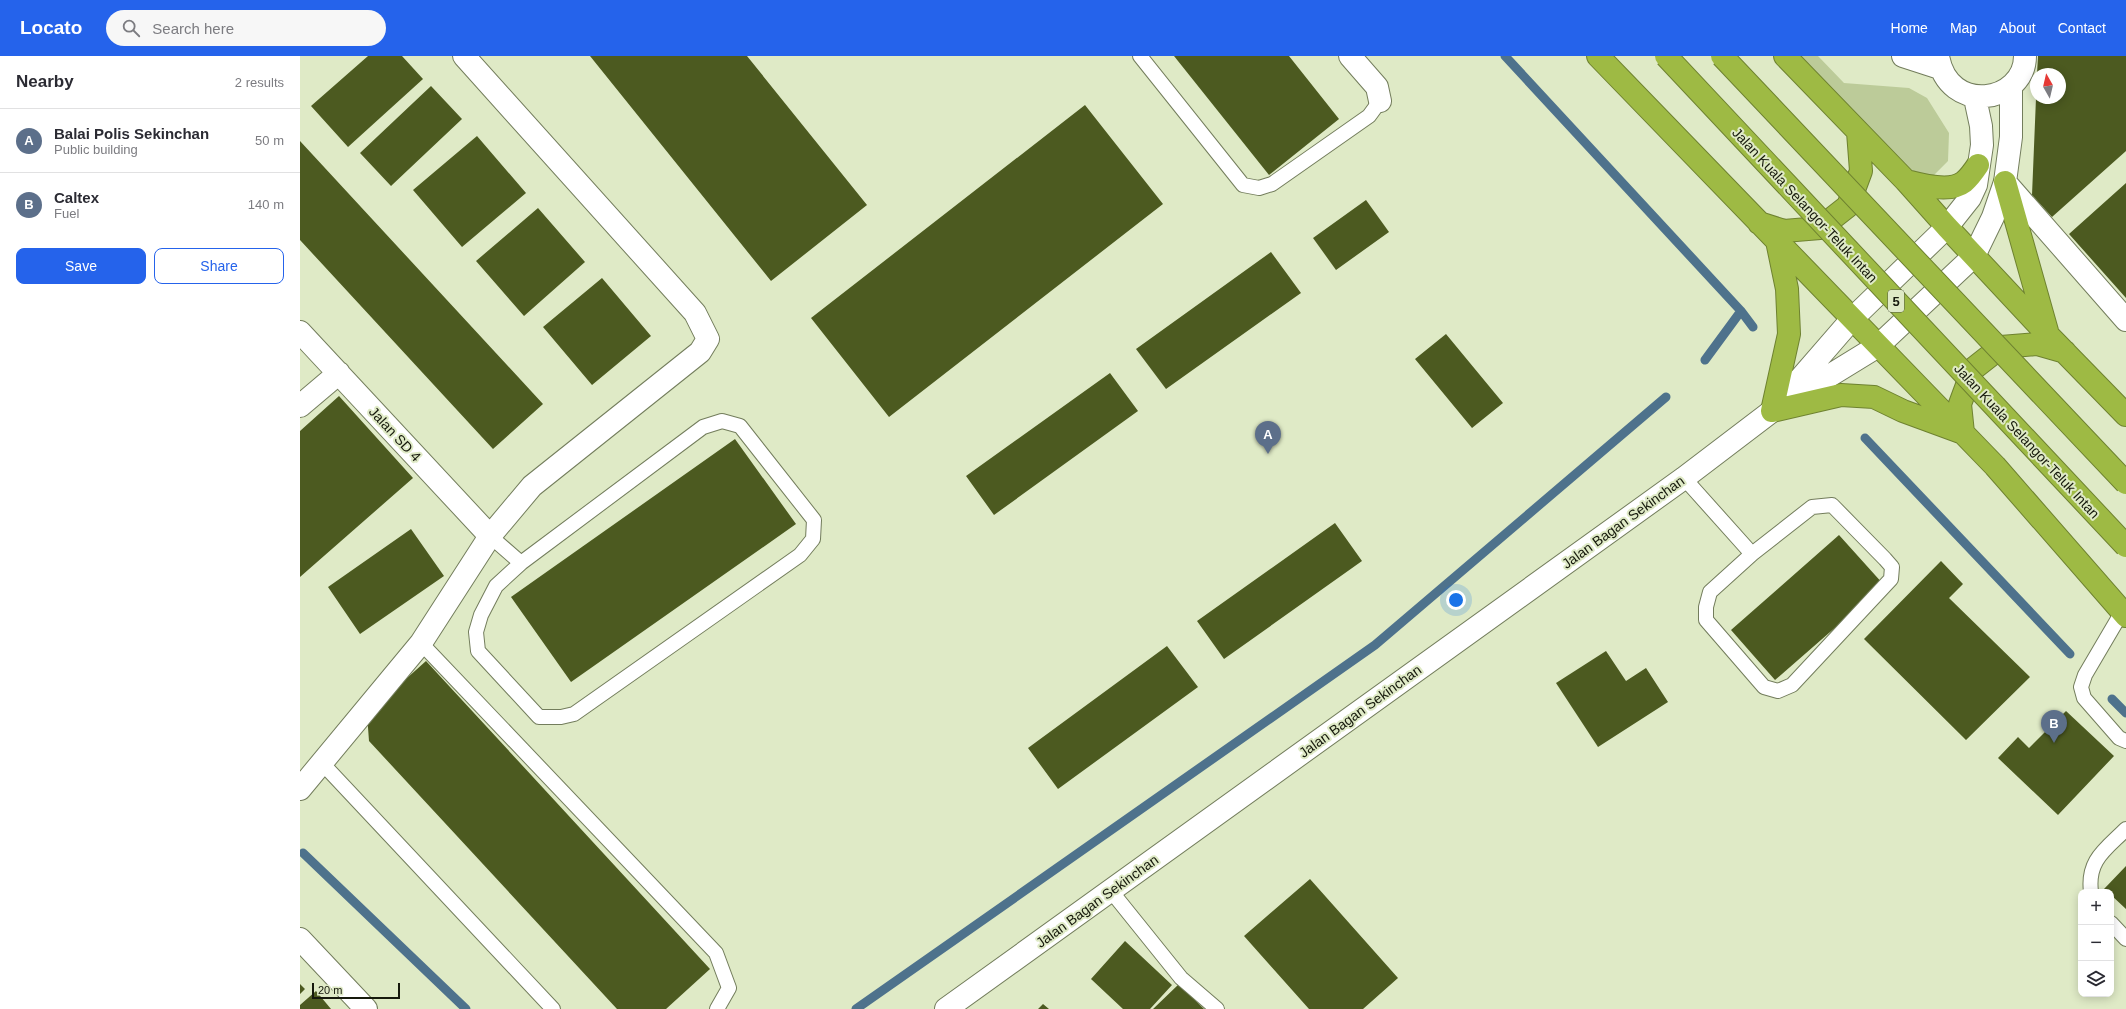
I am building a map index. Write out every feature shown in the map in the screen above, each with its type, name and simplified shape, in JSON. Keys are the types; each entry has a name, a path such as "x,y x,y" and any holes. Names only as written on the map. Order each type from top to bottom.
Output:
{"highway":[{"path":"1598,56 1995,466 2124,614"},
{"name":"Jalan Kuala Selangor-Teluk Intan","path":"1666,56 2126,546"},
{"path":"1722,56 2126,483"},
{"path":"1785,56 1906,181 2047,334 2126,415"},
{"path":"1759,223 1784,231 1820,228 1848,206 1861,171 1858,132"},
{"path":"1906,181 1928,187 1956,185 1964,183 1978,166"},
{"path":"2005,182 2047,334"},
{"path":"1777,241 1787,289 1789,334 1772,412 1841,395 1874,397 1903,411 1963,433"},
{"path":"1963,433 1960,404 1973,369 2001,347 2037,344 2065,352"}],"street":[{"path":"300,789 421,642 490,536 532,486 700,352 708,338 695,313 464,56"},
{"path":"1350,56 1377,87 1380,101"},
{"path":"1903,56 1939,62 1946,80 1957,90 1974,98 1999,93 2011,86 2020,74 2025,56"},
{"name":"Jalan Bagan Sekinchan","path":"946,1009 1684,478 1772,412 1878,346 1974,256 1993,217 2005,182 2011,137 2011,86"},
{"name":"Jalan Bagan Sekinchan","path":"1772,412 1852,319 1947,227 1970,198 1976,186 1982,145 1981,126 1974,98"},
{"path":"2005,182 2126,320"},
{"name":"Jalan SD 4","path":"300,332 490,536"},
{"path":"300,406 339,373"},
{"path":"300,939 366,1009"}],"lane":[{"path":"1140,56 1243,185 1259,188 1272,184 1369,116 1380,101"},
{"path":"722,421 740,426 814,520 813,539 800,555 574,714 561,717 539,716 478,651 476,632 481,616 496,586 521,563 703,427 722,421"},
{"path":"1684,478 1752,554"},
{"path":"1832,505 1892,567 1892,579 1792,685 1778,691 1764,687 1706,620 1706,607 1710,592 1752,554 1812,507 1832,505"},
{"path":"490,536 521,563"},
{"path":"2124,614 2085,675 2081,687 2084,698 2120,738 2126,741"},
{"path":"421,642 716,953 729,988 717,1009"},
{"path":"322,763 553,1009"},
{"path":"2091,889 2089,878 2096,859 2126,829"},
{"path":"1111,890 1181,978 1217,1009"},
{"path":"2113,925 2126,939"}],"green space":[{"path":"1799,56 1818,56 1844,83 1909,88 1927,98 1949,133 1948,161 1933,176 1913,175"}],"building":[{"path":"368,56 402,56 423,79 348,147 311,106"},
{"path":"590,56 747,56 867,205 771,281"},
{"path":"1174,56 1289,56 1339,119 1269,175"},
{"path":"2038,56 2126,56 2126,151 2052,217 2032,195 2036,104 2066,104 2066,68 2037,68"},
{"path":"431,86 462,119 391,186 360,153"},
{"path":"1085,105 1163,204 889,417 811,318"},
{"path":"477,136 526,193 462,247 413,190"},
{"path":"300,141 543,404 493,449 300,240"},
{"path":"2126,183 2126,298 2069,234"},
{"path":"1366,200 1389,232 1336,270 1313,238"},
{"path":"538,208 585,262 524,316 476,261"},
{"path":"1271,252 1301,293 1166,389 1136,349"},
{"path":"602,278 651,336 592,385 543,327"},
{"path":"1446,334 1503,403 1472,428 1415,359"},
{"path":"1110,373 1138,411 994,515 966,476"},
{"path":"339,396 413,478 300,577 300,431"},
{"path":"735,439 796,524 571,682 511,597"},
{"path":"1335,523 1362,561 1224,659 1197,621"},
{"path":"411,529 444,576 360,634 328,587"},
{"path":"1839,535 1884,585 1775,680 1731,630"},
{"path":"1941,561 1963,584 1949,598 2030,677 1966,740 1864,639"},
{"path":"1167,646 1198,687 1058,789 1028,748"},
{"path":"1606,651 1626,681 1646,668 1668,702 1598,747 1556,683"},
{"path":"426,661 710,969 666,1009 617,1009 369,741 367,714"},
{"path":"2066,711 2114,756 2058,815 1998,758 2018,737 2029,748"},
{"path":"2126,866 2126,909 2114,898 2114,889 2104,889"},
{"path":"1310,879 1398,978 1363,1009 1309,1009 1244,936"},
{"path":"1125,941 1172,985 1150,1009 1123,1009 1091,979"},
{"path":"300,984 305,989 300,994"},
{"path":"1179,984 1204,1009 1153,1009"},
{"path":"316,991 331,1009 300,1009 300,1005"},
{"path":"1043,1004 1049,1009 1038,1009"}],"waterway":[{"path":"1505,56 1741,311 1753,327"},
{"path":"1705,360 1741,311"},
{"path":"856,1009 1375,645 1666,397"},
{"path":"1865,438 2070,654"},
{"path":"2112,699 2126,713"},
{"path":"303,853 466,1009"}],"place":[{"name":"Balai Polis Sekinchan","path":"1268,454"},
{"name":"Caltex","path":"2054,743"}]}
